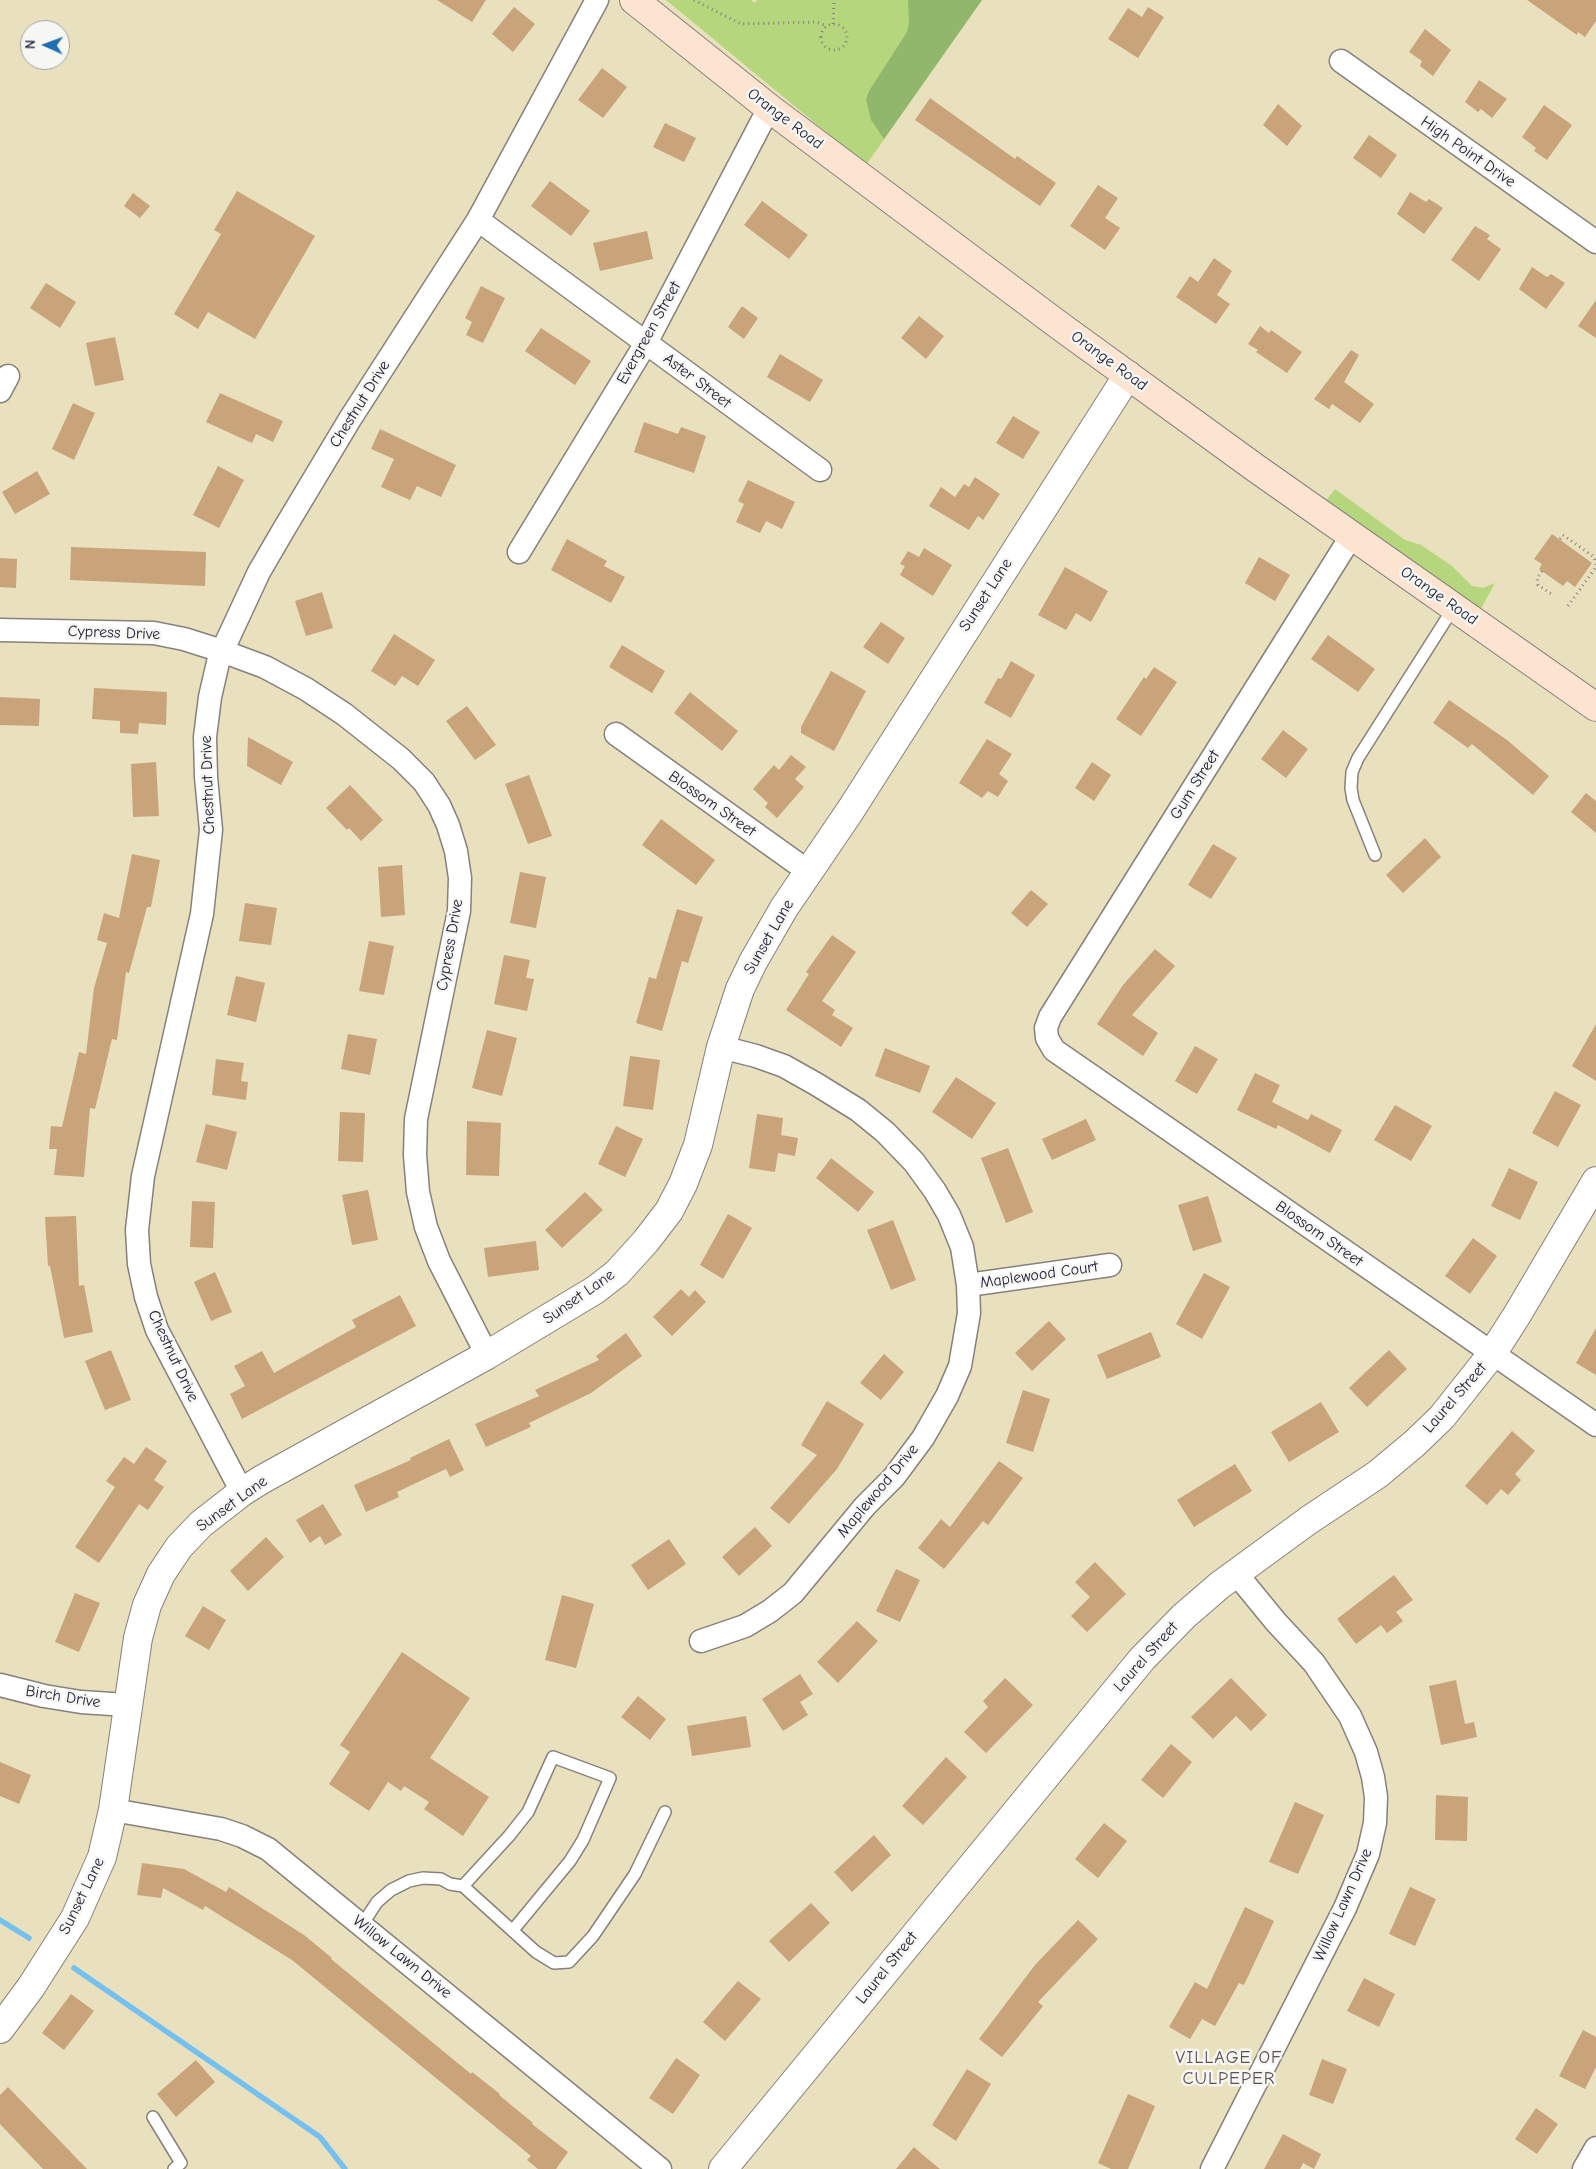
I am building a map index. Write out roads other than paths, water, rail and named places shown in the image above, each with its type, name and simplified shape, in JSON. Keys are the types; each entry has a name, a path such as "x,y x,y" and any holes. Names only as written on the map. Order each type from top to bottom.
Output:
{"main road":[{"name":"Orange Road","path":"634,0 769,108 1060,326 1352,536 1596,707"}],"street":[{"name":"Chestnut Drive","path":"242,1492 157,1330 146,1298 141,1272 137,1230 143,1176 202,914 211,830 206,777 205,737 210,697 222,651 259,572 350,418 478,220 597,0"},
{"name":"High Point Drive","path":"1341,61 1596,242"},
{"name":"Evergreen Street","path":"519,552 646,343 769,108"},
{"name":"Aster Street","path":"478,220 820,470"},
{"name":"Sunset Lane","path":"0,2029 75,1918 102,1857 113,1810 138,1638 148,1605 161,1574 179,1548 201,1524 242,1492 487,1356 595,1290 616,1272 646,1241 669,1211 683,1184 698,1145 721,1047 740,989 753,962 808,872 850,811 1128,375"},
{"name":"Gum Street","path":"1047,1038 1046,1028 1050,1017 1352,536"},
{"name":"Cypress Drive","path":"0,630 154,633 184,639 222,651 265,667 306,689 344,714 401,759 424,782 439,805 448,825 456,851 460,878 459,910 416,1119 415,1155 418,1192 426,1227 438,1261 487,1356"},
{"name":"Blossom Street","path":"616,734 808,872"},
{"name":"Blossom Street","path":"1047,1038 1054,1050 1596,1425"},
{"name":"Maplewood Drive","path":"701,1641 744,1626 770,1611 792,1592 865,1506 894,1477 923,1438 947,1396 960,1366 969,1314 968,1285 962,1248 949,1215 935,1191 914,1162 885,1132 858,1110 784,1066 721,1047"},
{"name":"Laurel Street","path":"723,2169 1142,1659 1184,1616 1236,1572 1378,1474 1442,1417 1492,1354 1596,1181"},
{"name":"Maplewood Court","path":"968,1285 1110,1265"},
{"name":"Willow Lawn Drive","path":"1212,2169 1345,1908 1368,1854 1375,1823 1376,1797 1374,1777 1366,1752 1350,1716 1314,1663 1276,1622 1236,1572"},
{"name":"Birch Drive","path":"0,1685 44,1696 81,1702 127,1705"},
{"name":"Willow Lawn Drive","path":"113,1810 221,1829 242,1836 268,1849 660,2169"},
{"path":"1584,2169 1596,2148"}],"lane":[{"path":"1375,855 1353,800 1351,788 1352,772 1358,758 1454,607"},
{"path":"463,1886 509,1836 528,1812 553,1757 610,1778 583,1840 570,1861 513,1930"},
{"path":"362,1925 377,1902 391,1890 409,1881 423,1878 441,1879 450,1884 463,1886 536,1952 554,1963 569,1962 593,1936 635,1874 666,1812"},
{"path":"153,2117 181,2163 174,2169"}],"waterway":[{"path":"0,1920 29,1938"},
{"path":"74,1968 320,2137 345,2169"}],"district":[{"name":"VILLAGE OF CULPEPER","path":"1229,2068"}]}
